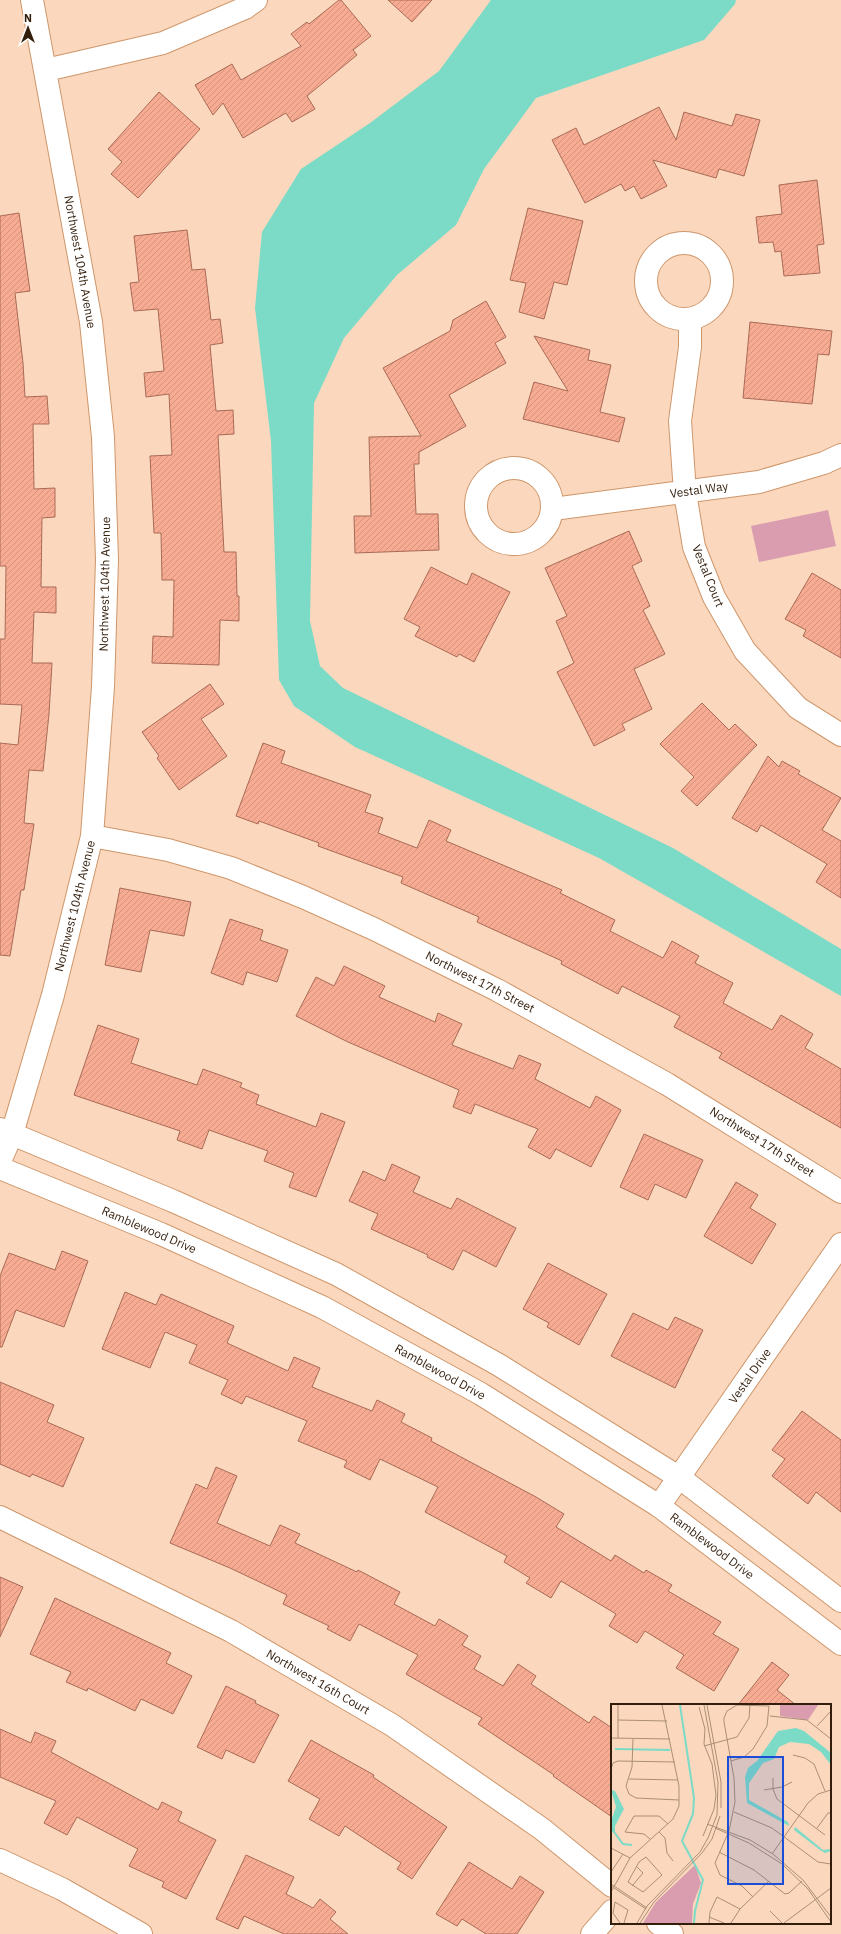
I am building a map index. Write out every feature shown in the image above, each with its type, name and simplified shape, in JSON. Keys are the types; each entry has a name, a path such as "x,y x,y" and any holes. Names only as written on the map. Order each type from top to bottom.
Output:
{"street":[{"name":"Northwest 104th Avenue","path":"0,1161 6,1132 53,995 92,836 103,687 107,568 103,437 91,322 32,0"},
{"path":"46,70 162,44 245,8 256,0"},
{"name":"Vestal Court","path":"690,319 690,347 680,421 685,493 694,547 714,597 744,651 798,708 841,735"},
{"name":"Vestal Way","path":"552,509 685,493 759,482 824,463 841,455"},
{"name":"Northwest 17th Street","path":"92,836 168,850 231,868 303,897 374,929 497,990 667,1084 841,1192"},
{"path":"6,1132 173,1201 336,1274 499,1365 680,1478 841,1601"},
{"name":"Ramblewood Drive","path":"0,1168 160,1234 322,1306 481,1394 659,1506 841,1644"},
{"name":"Vestal Drive","path":"659,1506 680,1478 841,1244"},
{"name":"Northwest 16th Court","path":"0,1517 231,1631 392,1725 542,1829 611,1885"},
{"path":"0,1860 62,1889 141,1934"},
{"path":"592,1934 611,1912"},
{"path":"659,1924 672,1934"}],"shaded area":[{"path":"828,510 836,546 759,562 751,526"}],"water":[{"path":"491,0 736,0 735,4 704,40 536,98 484,169 456,225 397,275 344,338 314,403 310,621 320,666 343,688 673,848 841,949 841,996 599,858 355,747 294,706 279,680 271,441 255,308 262,232 301,169 370,123 439,71"}],"building":[{"path":"341,0 371,36 353,50 357,55 307,96 315,109 292,122 286,113 243,138 223,103 213,115 195,85 232,64 241,80 301,46 291,34 307,22 309,24"},
{"path":"388,0 432,0 412,22"},
{"path":"159,92 200,129 138,198 111,174 122,162 108,149"},
{"path":"659,107 676,140 684,112 732,126 736,114 760,120 744,176 719,169 716,178 653,160 667,186 641,199 634,186 625,191 621,184 585,203 552,140 576,128 584,145"},
{"path":"817,180 824,244 817,245 820,273 784,276 781,251 775,252 773,242 759,243 756,217 782,214 779,185"},
{"path":"528,208 583,221 567,285 554,282 544,319 519,312 526,283 510,280"},
{"path":"19,213 30,291 15,293 23,363 25,397 47,396 49,424 33,424 34,489 55,488 55,517 42,518 41,587 56,587 56,613 34,612 32,663 52,663 49,714 43,771 29,770 24,823 34,824 24,890 21,890 10,956 0,955 0,743 18,745 22,705 0,704 0,639 5,639 6,566 0,566 0,216"},
{"path":"187,230 192,270 205,269 211,320 220,319 223,343 210,345 216,411 233,410 234,434 218,435 224,552 236,552 239,621 220,620 219,665 152,663 153,636 173,637 174,580 162,580 161,533 154,533 150,456 172,455 169,394 146,397 144,373 164,371 158,309 134,311 130,283 139,282 134,236"},
{"path":"486,301 506,337 495,343 506,363 449,395 466,426 419,452 419,464 414,464 416,514 438,514 439,550 355,553 354,516 371,516 369,437 421,436 383,368 450,331 453,320"},
{"path":"750,322 832,331 829,355 818,354 812,404 743,398"},
{"path":"534,336 590,350 588,360 611,365 600,412 625,418 619,442 523,419 534,382 568,391"},
{"path":"629,531 642,561 632,566 650,606 643,610 665,654 634,669 652,709 622,724 625,730 594,746 557,672 574,663 556,621 567,616 545,568"},
{"path":"431,567 467,585 472,573 510,592 474,662 459,654 457,657 415,636 420,627 404,619"},
{"path":"812,573 841,590 841,658 803,636 806,630 785,619"},
{"path":"210,684 224,704 201,719 227,756 179,790 157,758 159,756 142,732"},
{"path":"702,703 729,730 735,724 757,745 697,806 681,791 694,777 660,744"},
{"path":"263,743 285,751 281,763 371,795 365,812 383,818 378,833 417,848 429,820 451,830 446,841 562,890 560,893 615,920 610,931 663,958 672,941 699,956 695,963 733,983 723,1003 772,1030 781,1015 813,1034 805,1048 841,1069 841,1128 719,1058 722,1053 674,1027 680,1016 622,986 618,994 561,964 562,961 477,922 479,917 401,883 403,877 318,846 319,843 259,821 258,824 236,816"},
{"path":"768,756 779,767 782,761 800,771 798,774 841,798 822,830 841,841 841,898 816,882 827,864 761,825 757,832 732,818"},
{"path":"120,888 191,902 184,936 150,930 141,972 105,965"},
{"path":"230,919 263,930 260,940 288,950 277,982 247,972 243,985 211,973"},
{"path":"344,966 385,986 379,997 435,1022 438,1013 462,1024 452,1045 513,1069 519,1055 541,1064 535,1079 590,1108 596,1096 621,1110 591,1167 556,1149 550,1159 528,1147 538,1129 475,1104 471,1114 453,1107 459,1090 348,1042 296,1016 316,977 334,986"},
{"path":"98,1025 139,1039 131,1063 197,1085 203,1069 242,1083 240,1087 259,1095 256,1104 316,1127 321,1113 345,1122 316,1197 289,1187 294,1173 264,1161 268,1151 209,1130 202,1149 177,1140 180,1131 74,1095"},
{"path":"644,1134 703,1160 686,1198 655,1184 648,1200 620,1187"},
{"path":"392,1164 420,1177 413,1192 451,1209 457,1198 516,1228 496,1267 463,1250 453,1270 427,1257 428,1255 371,1229 378,1214 349,1201 363,1171 385,1181"},
{"path":"736,1182 758,1195 750,1208 776,1224 752,1264 704,1236"},
{"path":"62,1251 88,1261 64,1327 16,1310 2,1347 0,1347 0,1276 9,1253 55,1270"},
{"path":"548,1263 607,1294 579,1345 547,1327 549,1323 523,1309"},
{"path":"125,1292 156,1305 161,1294 234,1326 227,1343 288,1371 294,1357 320,1368 312,1387 372,1411 377,1400 405,1414 401,1422 432,1438 431,1441 536,1497 564,1514 556,1527 611,1561 615,1555 644,1573 646,1570 672,1585 668,1591 721,1622 713,1634 739,1649 714,1691 676,1668 684,1655 645,1631 637,1643 609,1626 616,1614 561,1581 551,1598 526,1583 530,1578 504,1562 507,1556 425,1512 438,1487 380,1459 370,1480 344,1467 347,1461 298,1441 307,1421 246,1396 242,1404 221,1394 228,1380 189,1363 197,1345 165,1332 150,1368 102,1349"},
{"path":"633,1313 668,1330 675,1317 703,1330 675,1388 611,1356"},
{"path":"0,1382 54,1405 47,1422 84,1438 63,1487 32,1474 30,1477 0,1464"},
{"path":"802,1411 841,1440 841,1512 816,1492 808,1504 772,1476 785,1459 772,1450"},
{"path":"216,1467 237,1476 217,1523 270,1546 280,1525 300,1534 295,1543 357,1572 358,1570 400,1592 394,1604 435,1626 439,1619 468,1636 462,1645 481,1656 474,1669 503,1686 518,1664 536,1676 531,1684 589,1723 594,1716 611,1727 611,1816 553,1776 554,1775 478,1724 482,1718 406,1674 418,1655 359,1624 350,1641 327,1629 329,1626 283,1604 287,1595 230,1568 170,1543 196,1484 207,1489"},
{"path":"0,1577 23,1587 0,1637"},
{"path":"55,1598 171,1653 166,1663 192,1676 173,1714 141,1699 135,1711 88,1688 87,1691 66,1682 71,1672 30,1654"},
{"path":"772,1662 789,1675 777,1690 795,1704 739,1704"},
{"path":"226,1686 256,1701 255,1703 279,1715 254,1763 226,1750 222,1759 197,1747"},
{"path":"0,1729 31,1743 35,1732 56,1741 51,1752 158,1810 162,1802 182,1812 178,1821 216,1840 186,1899 162,1887 164,1882 129,1866 138,1849 77,1817 67,1835 44,1823 56,1801 0,1777"},
{"path":"311,1740 374,1775 373,1777 447,1827 412,1879 397,1869 401,1863 345,1826 339,1836 309,1819 320,1799 288,1781"},
{"path":"246,1855 294,1877 286,1894 313,1908 320,1899 336,1912 330,1919 348,1934 284,1934 244,1916 238,1929 216,1919"},
{"path":"469,1862 512,1889 520,1876 544,1892 517,1934 486,1934 462,1919 457,1926 436,1914"}]}
